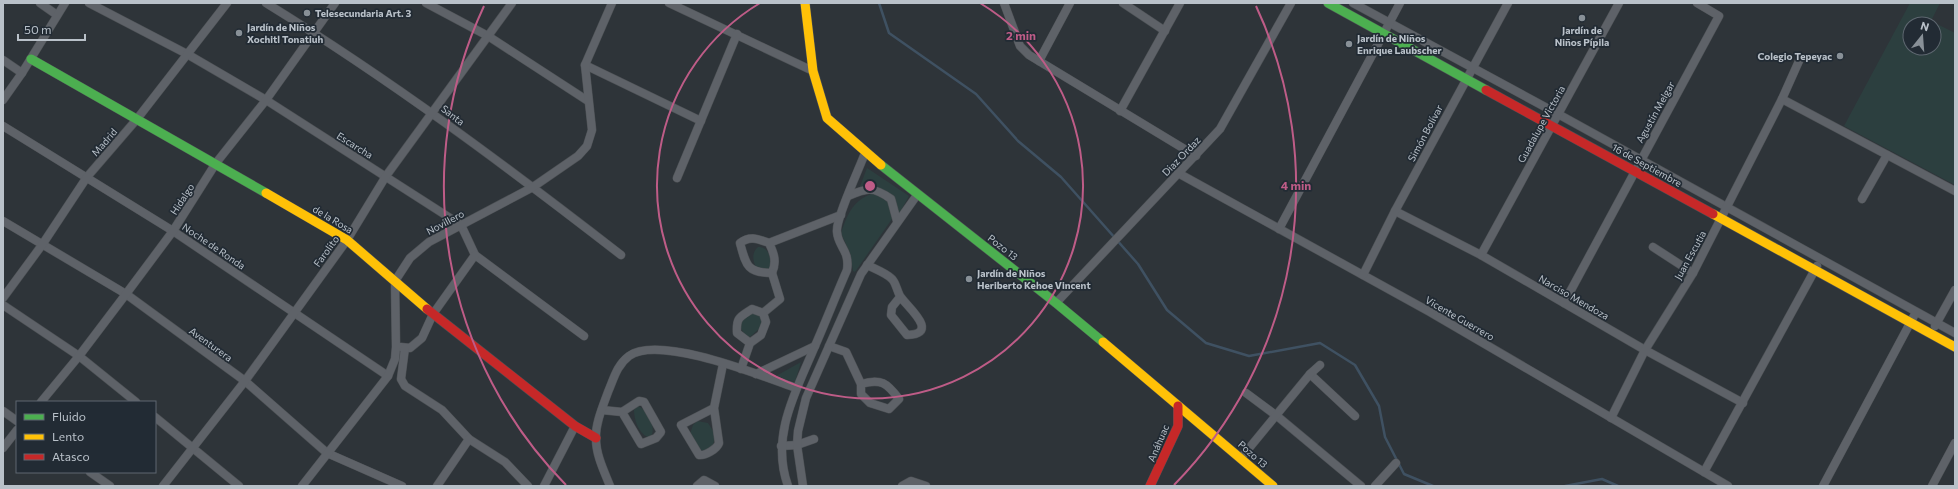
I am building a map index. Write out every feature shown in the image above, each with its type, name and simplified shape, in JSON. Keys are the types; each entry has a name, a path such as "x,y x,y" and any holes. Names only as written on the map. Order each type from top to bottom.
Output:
{"street":[{"path":"40,3 57,15"},
{"path":"3,100 22,73 65,3"},
{"name":"Escarcha","path":"89,3 187,54 266,100 462,225"},
{"name":"Madrid","path":"3,298 42,245 87,177 137,119 227,3"},
{"name":"Santa","path":"266,3 314,32 433,113 533,187 621,255"},
{"name":"Hidalgo","path":"42,401 79,356 126,294 173,230 216,162 266,100 336,3"},
{"path":"426,3 488,36 588,101"},
{"name":"Farolito","path":"163,486 245,381 347,240 386,176 512,3"},
{"path":"612,3 584,65 701,121"},
{"path":"669,3 737,34 812,71"},
{"name":"Pozo 13","path":"805,3 812,71 827,118 865,153 1056,303 1241,458 1269,485"},
{"path":"1004,3 1020,46 1029,55 1196,156"},
{"path":"1039,61 1070,3"},
{"path":"1123,3 1165,31"},
{"path":"1120,111 1180,3"},
{"name":"Diaz Ordaz","path":"1056,303 1220,129 1291,3"},
{"name":"16 de Septiembre","path":"1328,3 1955,347"},
{"name":"16 de Septiembre","path":"1353,3 1558,114 1820,260 1955,333"},
{"path":"1279,229 1400,3"},
{"name":"Simón Bolívar","path":"1363,275 1395,212 1508,3"},
{"name":"Guadalupe Victoria","path":"1481,255 1619,3"},
{"name":"Agustín Melgar","path":"1564,303 1719,16 1697,3"},
{"path":"677,178 737,34"},
{"name":"de la Rosa","path":"30,59 216,162 347,240 433,314 575,426 596,438"},
{"path":"3,60 22,73"},
{"name":"Juan Escutia","path":"1611,418 1644,350 1692,273 1782,99 1799,62"},
{"name":"Novillero","path":"395,281 410,258 429,242 533,187 578,156 587,146 592,130 584,65"},
{"path":"1782,99 1955,191"},
{"name":"Noche de Ronda","path":"3,126 173,230 388,376"},
{"path":"788,486 783,474 781,446 784,422 796,388 847,270 849,259 837,232 840,215 865,153"},
{"path":"1862,200 1887,155"},
{"name":"Vicente Guerrero","path":"1178,173 1430,312 1728,486"},
{"path":"848,196 865,189 880,191 891,199 897,221"},
{"path":"803,486 797,445 801,413 861,274 897,221 917,195"},
{"name":"Narciso Mendoza","path":"1395,212 1481,255 1644,350 1743,403"},
{"path":"769,243 840,215"},
{"name":"Aventurera","path":"3,221 126,294 245,381 327,453 402,486"},
{"path":"462,225 475,255 584,336"},
{"path":"763,313 780,299 772,273 775,267 775,253 769,243 756,238 746,238 740,243 750,268 758,273 772,273"},
{"path":"1653,247 1692,273"},
{"path":"401,347 410,348 422,338 433,314 475,255"},
{"path":"1704,472 1820,260"},
{"path":"867,264 892,280 900,298 920,318 922,324 920,330 913,334 907,335 891,315 892,307 900,298"},
{"path":"847,270 861,274"},
{"path":"395,281 401,347 401,379 405,386 442,410 469,438 505,462 528,486"},
{"path":"1931,334 1955,290"},
{"path":"3,305 79,356 135,401"},
{"path":"750,343 737,333 737,322 740,318 752,310 763,313"},
{"path":"1823,486 1916,312"},
{"path":"741,369 750,343 761,335 766,322 763,313"},
{"path":"756,374 815,346"},
{"path":"829,346 846,352 861,384 861,394 870,403 889,409 899,399 890,386 874,380 861,384"},
{"path":"302,486 388,376 401,347"},
{"path":"610,486 599,456 596,438 602,410 618,366 630,355 648,349 672,350 741,369 796,388"},
{"path":"714,408 681,425 699,455 702,456 718,447 719,443 714,408 723,364"},
{"path":"1241,458 1310,374 1320,365"},
{"path":"1310,374 1355,416"},
{"path":"1246,393 1277,416 1361,486"},
{"path":"602,410 622,412 639,401 644,402 661,432 656,438 642,444 622,412"},
{"name":"Anáhuac","path":"1150,486 1178,426 1178,406"},
{"path":"3,411 16,420"},
{"path":"156,418 239,486"},
{"path":"544,486 575,426"},
{"path":"3,448 16,431"},
{"path":"437,486 469,438"},
{"path":"781,446 797,445 814,439"},
{"path":"1932,486 1955,443"},
{"path":"1375,486 1396,463"},
{"path":"91,473 110,486"},
{"path":"697,486 704,480 715,486"},
{"path":"902,486 911,481 926,486"}],"shaded area":[{"path":"1910,3 1940,3 1934,16 1903,16"},
{"path":"1902,18 1902,56 1942,56 1942,26 1955,33 1955,185 1844,126"},
{"path":"867,168 909,196 898,216 893,200 859,189"},
{"path":"871,194 878,195 888,200 894,216 855,272 853,271 850,253 841,233 851,210 859,201"},
{"path":"758,247 766,249 768,252 771,271 756,267 753,260 754,252"},
{"path":"755,311 758,312 762,320 761,327 750,337 746,337 739,325 742,317"},
{"path":"801,362 795,382 776,376"},
{"path":"637,406 648,415 650,419 653,429 650,438 643,434 638,427 634,410"},
{"path":"697,421 708,423 715,434 713,447 702,451 700,450 690,434 693,425"}],"waterway":[{"path":"879,3 889,33 976,94 1018,141 1061,177 1138,264 1167,310 1206,343 1249,356 1320,343 1355,365 1379,406 1385,437 1404,474 1433,486"},
{"path":"1565,486 1602,479 1618,486"}],"traffic: fast":[{"path":"1328,3 1486,90"},
{"path":"31,59 266,193"},
{"path":"881,165 1103,342"}],"traffic: slow":[{"path":"805,3 813,71 827,118 881,165"},
{"path":"266,193 347,240 427,309"},
{"path":"1713,214 1955,347"},
{"path":"1103,342 1273,486"}],"traffic: jam":[{"path":"1486,90 1713,214"},
{"path":"427,309 575,426 596,438"},
{"path":"1150,486 1178,426 1178,406"}],"place":[{"name":"Telesecundaria Art. 3","path":"307,13"},
{"name":"Jardín de Niños Pípila","path":"1582,18"},
{"name":"Jardín de Niños Xochitl Tonatiuh","path":"239,33"},
{"name":"Jardín de Niños Enrique Laubscher","path":"1349,44"},
{"name":"Colegio Tepeyac","path":"1840,56"},
{"name":"Jardín de Niños Heriberto Kehoe Vincent","path":"969,279"}]}
